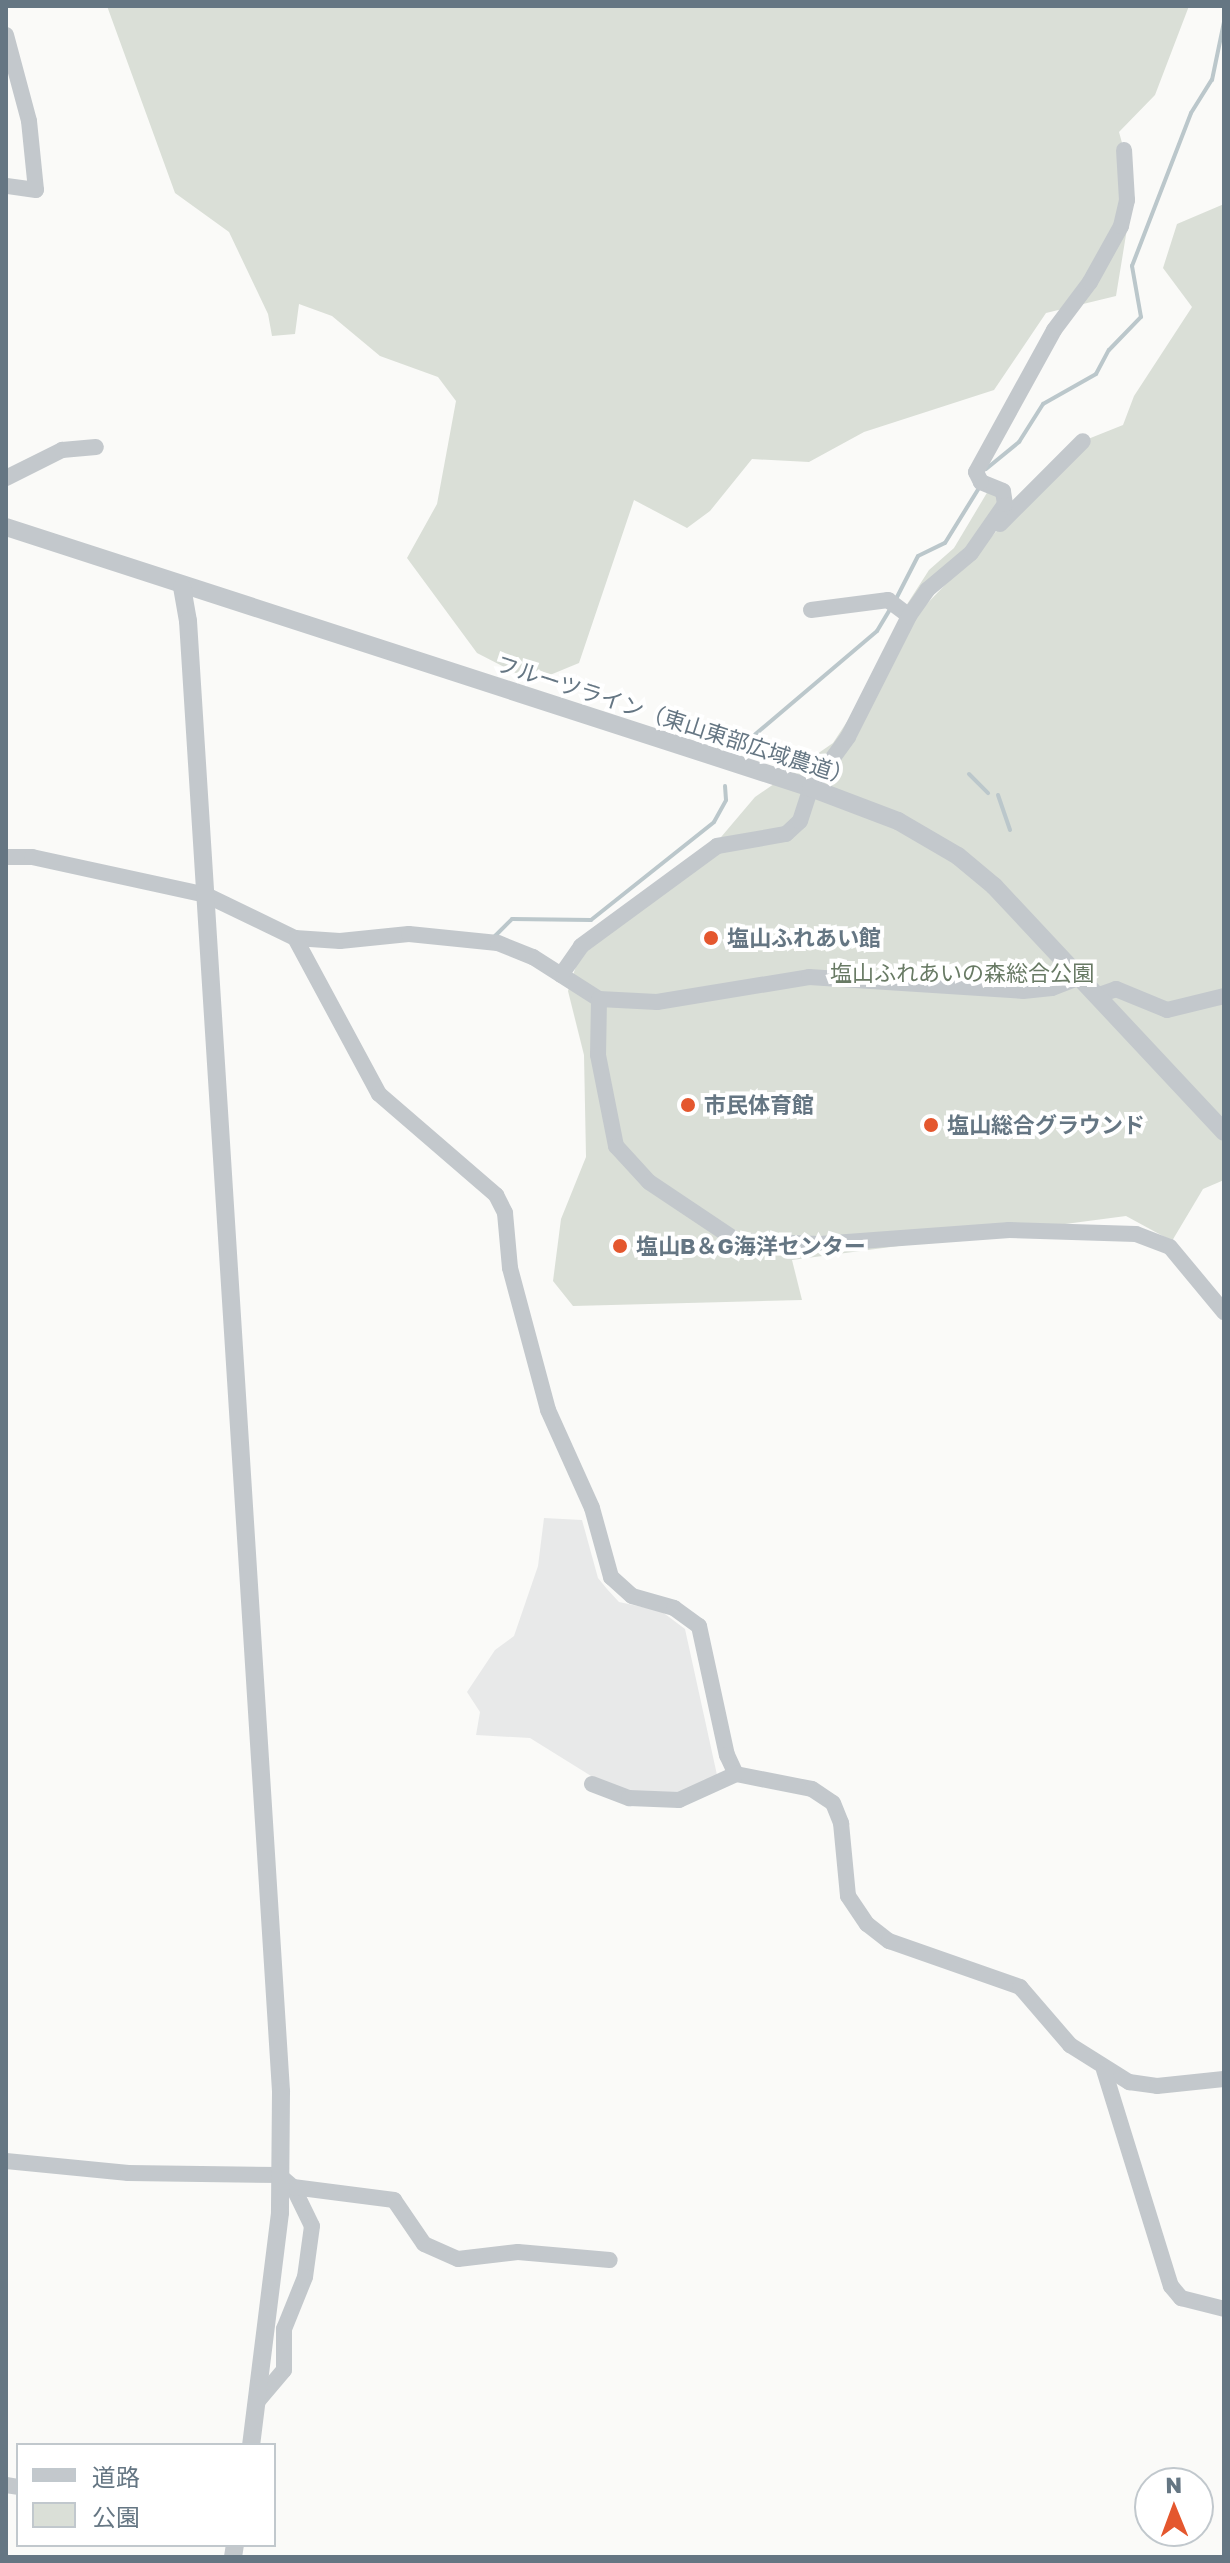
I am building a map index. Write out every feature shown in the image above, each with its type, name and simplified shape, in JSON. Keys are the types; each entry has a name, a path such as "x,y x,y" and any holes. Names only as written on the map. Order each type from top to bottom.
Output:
{"street":[{"path":"6,35 29,121 36,190 6,186"},
{"path":"971,553 1005,504 1003,491 986,484 976,472 982,455 997,439 1054,330 1090,282 1121,226 1127,200 1124,150"},
{"path":"561,975 581,946 717,846 786,834 800,821 811,788 848,737 906,613 1083,441"},
{"path":"6,478 62,450 96,447"},
{"name":"フルーツライン（東山東部広域農道）","path":"6,527 182,587 811,788 898,821 958,856 994,886 1224,1132"},
{"path":"182,587 206,895 286,2181 251,2443"},
{"path":"811,610 888,600 906,613"},
{"path":"6,857 32,857 206,895 295,938 465,937 533,957 599,999 657,1002 809,977 1023,991 1052,988 1081,977"},
{"path":"295,938 379,1094 483,1179 496,1195 505,1213 510,1268 548,1410 592,1508 611,1577 632,1596 674,1608 699,1626 727,1755 736,1774"},
{"path":"1099,995 1116,989 1167,1010 1224,996"},
{"path":"599,999 598,1055 616,1146 649,1182 737,1241 820,1244 1009,1230 1136,1234 1170,1247 1224,1312"},
{"path":"592,1784 629,1798 679,1800 736,1774 823,1794 841,1823 848,1896 876,1933 1020,1987 1070,2045 1104,2070 1141,2086 1224,2079"},
{"path":"1104,2070 1171,2286 1181,2298 1224,2309"},
{"path":"6,2161 140,2174 286,2181 394,2200 424,2244 458,2259 518,2252 610,2260"},
{"path":"257,2402 284,2370 284,2329 305,2277 312,2226 286,2181"}],"shaded area":[{"path":"544,1518 582,1520 598,1578 619,1602 661,1611 685,1629 717,1775 678,1793 634,1791 604,1784 530,1738 476,1735 480,1712 467,1692 495,1650 514,1636 538,1566"}],"green space":[{"path":"107,6 1189,6 1155,95 1119,132 1134,186 1116,296 1046,313 994,390 864,432 809,462 752,459 710,511 687,528 634,500 579,663 533,682 477,653 407,558 437,504 456,401 438,377 380,356 332,316 299,304 295,334 272,336 268,314 229,232 175,193"},
{"name":"塩山ふれあいの森総合公園","path":"1224,204 1224,1180 1203,1189 1172,1241 1126,1216 792,1260 802,1300 573,1306 553,1281 561,1219 586,1157 584,1055 568,991 582,947 716,843 755,797 833,743 919,612 1083,441 1123,425 1134,396 1192,307 1163,268 1177,224"},
{"path":"991,486 1003,491 995,518 904,609 929,570 954,548"}],"waterway":[{"path":"986,469 1019,442 1043,404 1096,374 1109,350 1141,317 1132,266 1191,113 1212,80 1224,22"},
{"path":"896,599 918,556 945,543 979,488"},
{"path":"752,737 877,631 892,606"},
{"path":"969,774 988,793"},
{"path":"494,937 512,919 591,920 714,822 726,800 725,786"},
{"path":"998,795 1010,830"}],"place":[{"name":"塩山ふれあい館","path":"711,938"},
{"name":"市民体育館","path":"688,1105"},
{"name":"塩山総合グラウンド","path":"931,1125"},
{"name":"塩山B＆G海洋センター","path":"620,1246"}]}
